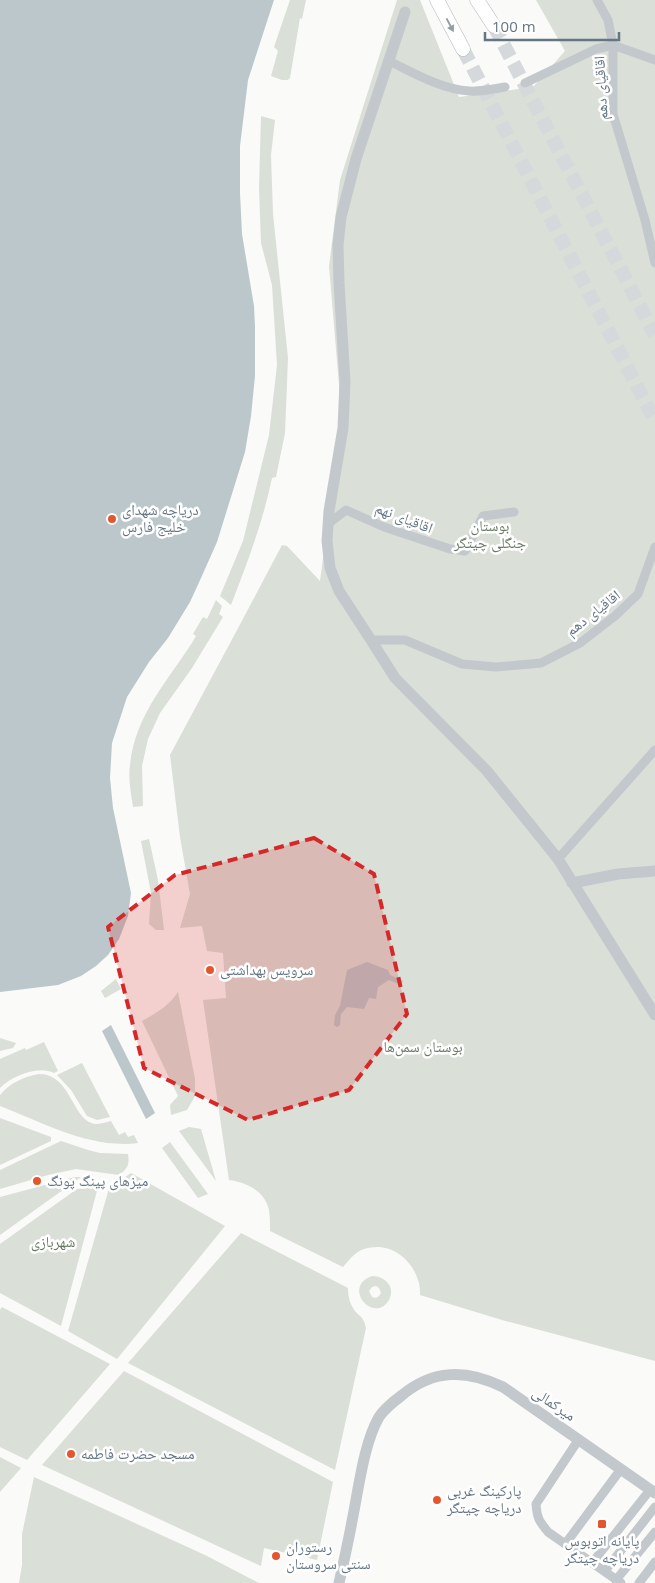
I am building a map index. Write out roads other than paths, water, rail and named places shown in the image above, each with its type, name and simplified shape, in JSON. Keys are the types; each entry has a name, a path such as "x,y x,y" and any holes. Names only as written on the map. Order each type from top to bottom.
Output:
{"highway":[{"path":"437,0 463,49"},
{"path":"477,0 494,26"}],"street":[{"name":"اقاقیای دهم","path":"597,0 608,20 613,45 613,114 645,220 655,263"},
{"path":"405,12 356,159 341,217 338,255 345,382 343,428 328,511 327,541 330,568 339,591 395,678 487,771 558,859 655,1015"},
{"path":"525,83 596,50 613,45 655,60"},
{"path":"389,61 454,89 472,92 505,87"},
{"name":"اقاقیای نهم","path":"328,524 346,510 384,527 450,549 465,551 483,516 514,512"},
{"name":"اقاقیای دهم","path":"372,640 404,640 462,664 496,667 541,663 580,643 615,616 638,594 655,547"},
{"path":"558,859 655,750"},
{"path":"572,883 618,874 655,871"},
{"name":"میرکمالی","path":"339,1583 361,1471 371,1436 379,1417 389,1405 410,1388 424,1380 448,1374 469,1375 487,1379 503,1387 579,1439 652,1492"},
{"path":"579,1439 536,1504 539,1522 548,1532 619,1581 655,1532"},
{"path":"566,1543 621,1468"},
{"path":"592,1562 652,1492"},
{"path":"605,1571 655,1506"},
{"path":"639,1583 655,1562"}],"tunnel":[{"path":"494,26 655,335"},
{"path":"463,49 655,421"}],"place":[{"name":"دریاچه شهدای خلیج فارس","path":"112,519"},
{"name":"سرویس بهداشتی","path":"210,970"},
{"name":"میزهای پینگ پونگ","path":"37,1181"},
{"name":"مسجد حضرت فاطمه","path":"71,1454"},
{"name":"پارکینگ غربی دریاچه چیتگر","path":"437,1500"},
{"name":"پایانه اتوبوس دریاچه چیتگر","path":"602,1524"},
{"name":"رستوران سنتی سروستان","path":"276,1556"}],"park label":[{"name":"بوستان جنگلی چیتگر","path":"490,534"},
{"name":"بوستان سمن‌ها","path":"423,1047"},
{"name":"شهربازی","path":"53,1242"}]}
